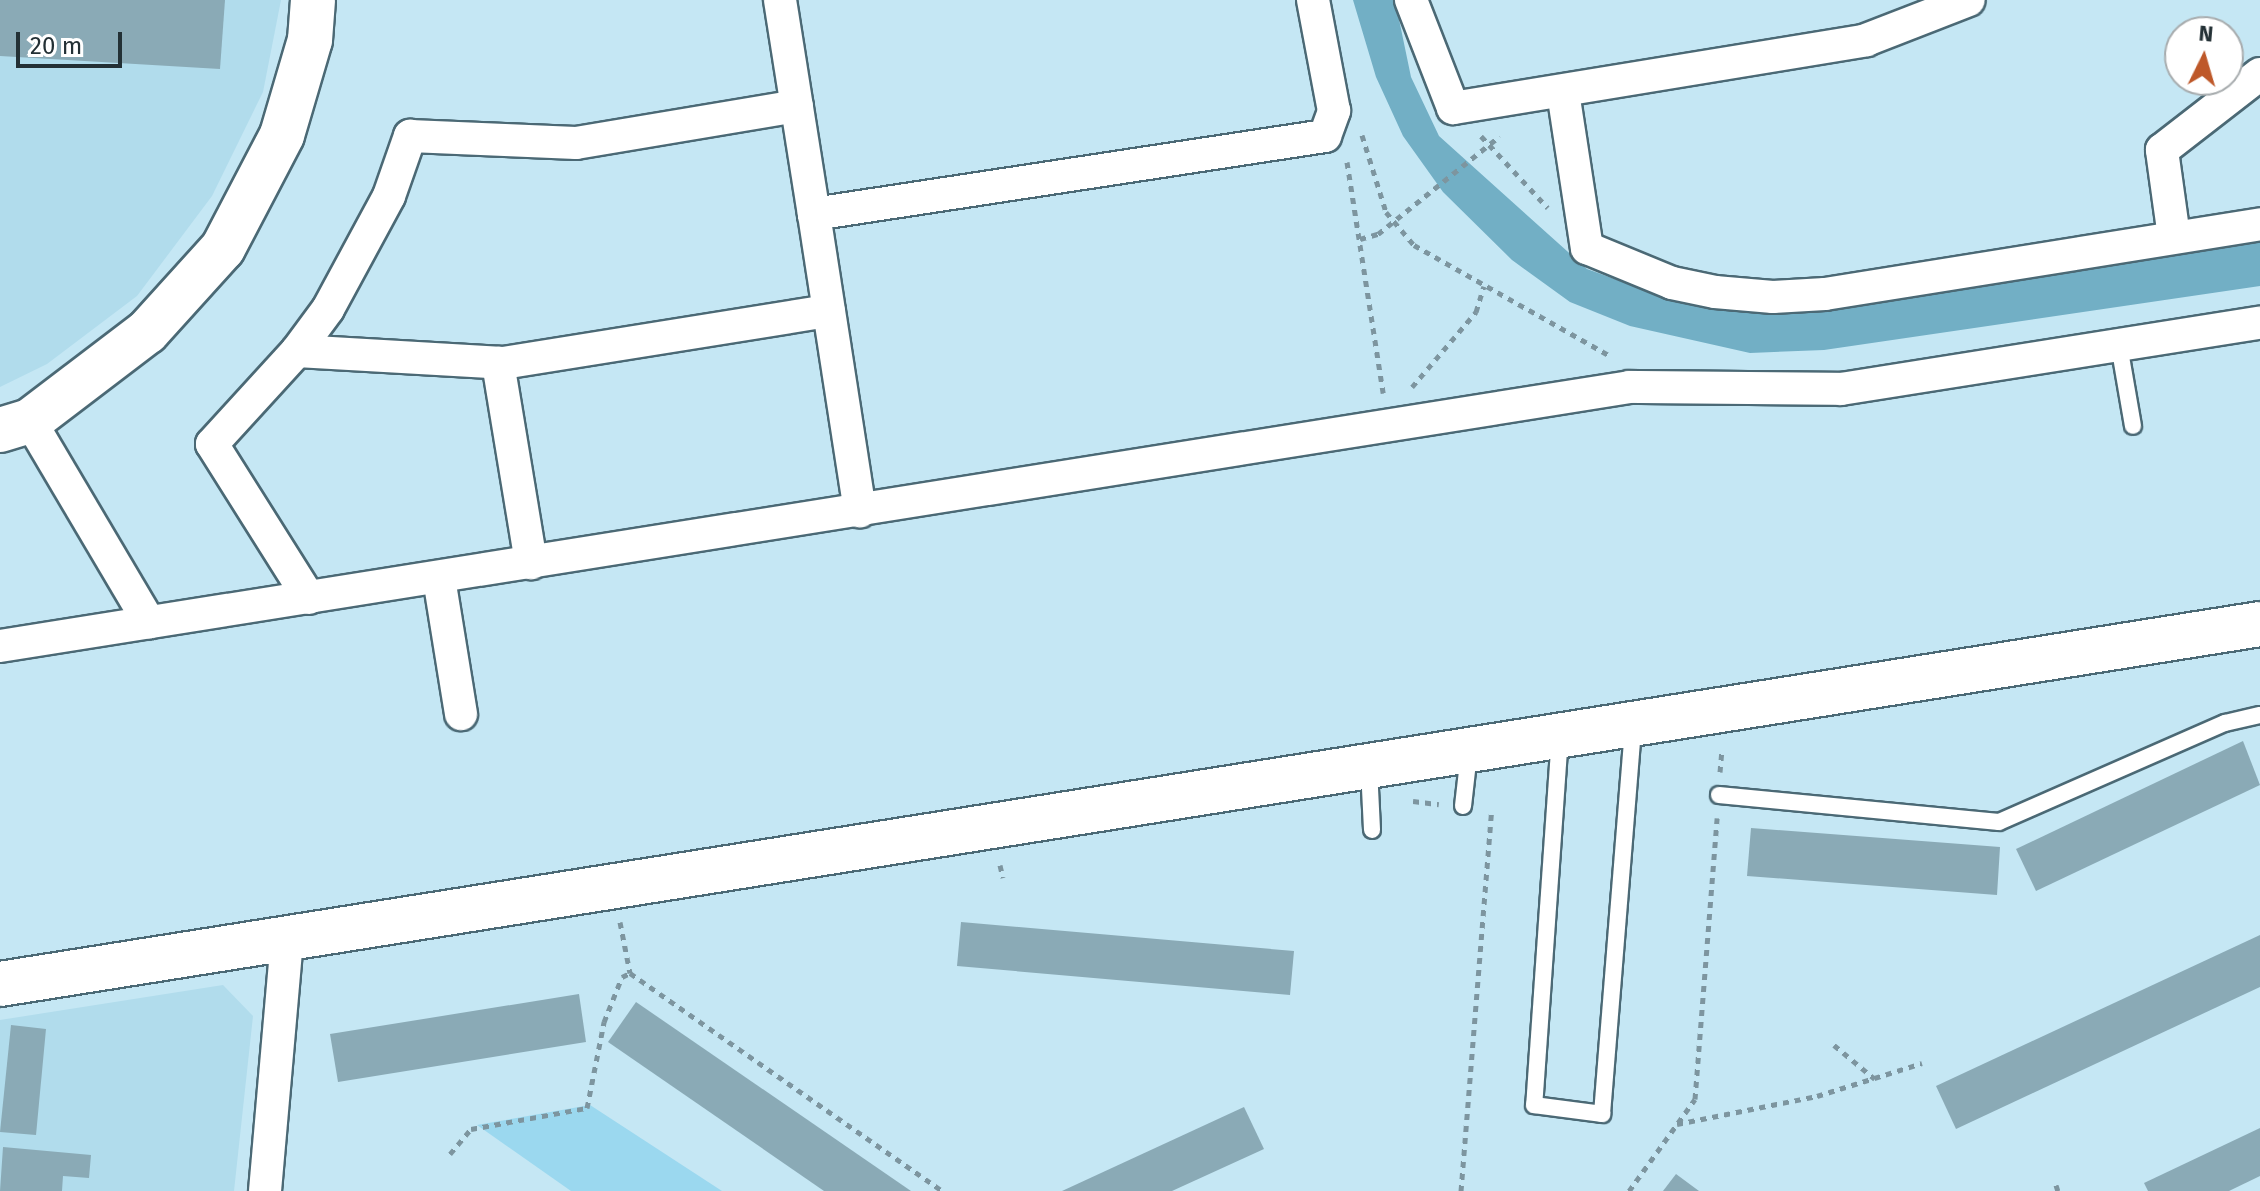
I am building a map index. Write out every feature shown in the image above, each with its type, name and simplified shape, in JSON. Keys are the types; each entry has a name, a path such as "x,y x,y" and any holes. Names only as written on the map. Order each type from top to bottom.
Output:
{"street":[{"path":"149,622 15,425 147,332 223,248 282,135 310,40 313,0"},
{"path":"780,0 860,511"},
{"path":"814,214 1325,136 1333,124 1313,0"},
{"path":"1411,0 1453,108 1866,40 1969,0"},
{"path":"2174,237 2162,150 2260,74"},
{"path":"1563,92 1587,248 1672,283 1773,297 1825,294 2260,224"},
{"path":"309,598 212,444 297,351 328,309 382,209 410,136 576,143 797,106"},
{"path":"297,351 498,363 829,311"},
{"path":"0,646 1629,387 1841,389 2260,323"},
{"path":"498,363 531,563"},
{"path":"439,578 461,714"},
{"path":"0,984 1370,780 1469,747 2260,624"},
{"path":"265,1191 287,939"}],"lane":[{"path":"2119,345 2133,426"},
{"path":"1719,795 1999,822 2225,723 2260,715"},
{"path":"1561,732 1534,1105 1602,1114 1634,721"},
{"path":"1463,806 1469,747"},
{"path":"1370,780 1372,830"}],"path":[{"path":"1394,399 1385,401 1344,148 1333,124 1355,125 1361,134 1375,185 1394,221 1414,245 1625,365 1629,387"},
{"path":"1360,239 1394,221 1503,133"},
{"path":"1481,137 1559,217 1581,215"},
{"path":"1403,398 1476,312 1484,286"},
{"path":"1629,1191 1695,1099 1726,707"},
{"path":"1370,780 1443,804"},
{"path":"1461,1191 1492,799"},
{"path":"604,920 633,915"},
{"path":"619,917 630,973 942,1191"},
{"path":"450,1154 471,1129 587,1108 604,1022 622,977 630,973"},
{"path":"1834,1045 1875,1079"},
{"path":"1676,1124 1875,1079 1922,1063"}],"shaded area":[{"path":"0,0 281,0 263,92 212,196 137,296 47,364 0,387"},
{"path":"1353,0 1395,0 1411,77 1439,136 1587,269 1678,302 1731,307 2260,238 2260,286 1824,350 1750,353 1630,326 1570,302 1512,260 1443,192 1403,136 1376,77"},
{"path":"223,985 253,1016 234,1191 0,1191 0,1020"},
{"path":"590,1105 722,1191 571,1191 477,1125"}],"building":[{"path":"0,0 225,0 220,69 0,56"},
{"path":"2243,741 2260,785 2036,891 2016,849"},
{"path":"1751,828 2000,847 1997,895 1747,876"},
{"path":"961,922 1294,951 1290,995 957,966"},
{"path":"2260,935 2260,987 1956,1129 1936,1086"},
{"path":"579,994 586,1042 338,1082 330,1034"},
{"path":"636,1002 911,1191 824,1191 608,1042"},
{"path":"11,1025 46,1029 36,1135 0,1132"},
{"path":"1244,1107 1264,1149 1172,1191 1062,1191"},
{"path":"2260,1128 2260,1176 2229,1191 2148,1191 2144,1183"},
{"path":"3,1147 91,1155 89,1178 63,1176 62,1191 0,1191"},
{"path":"1676,1174 1699,1191 1663,1191"}]}
